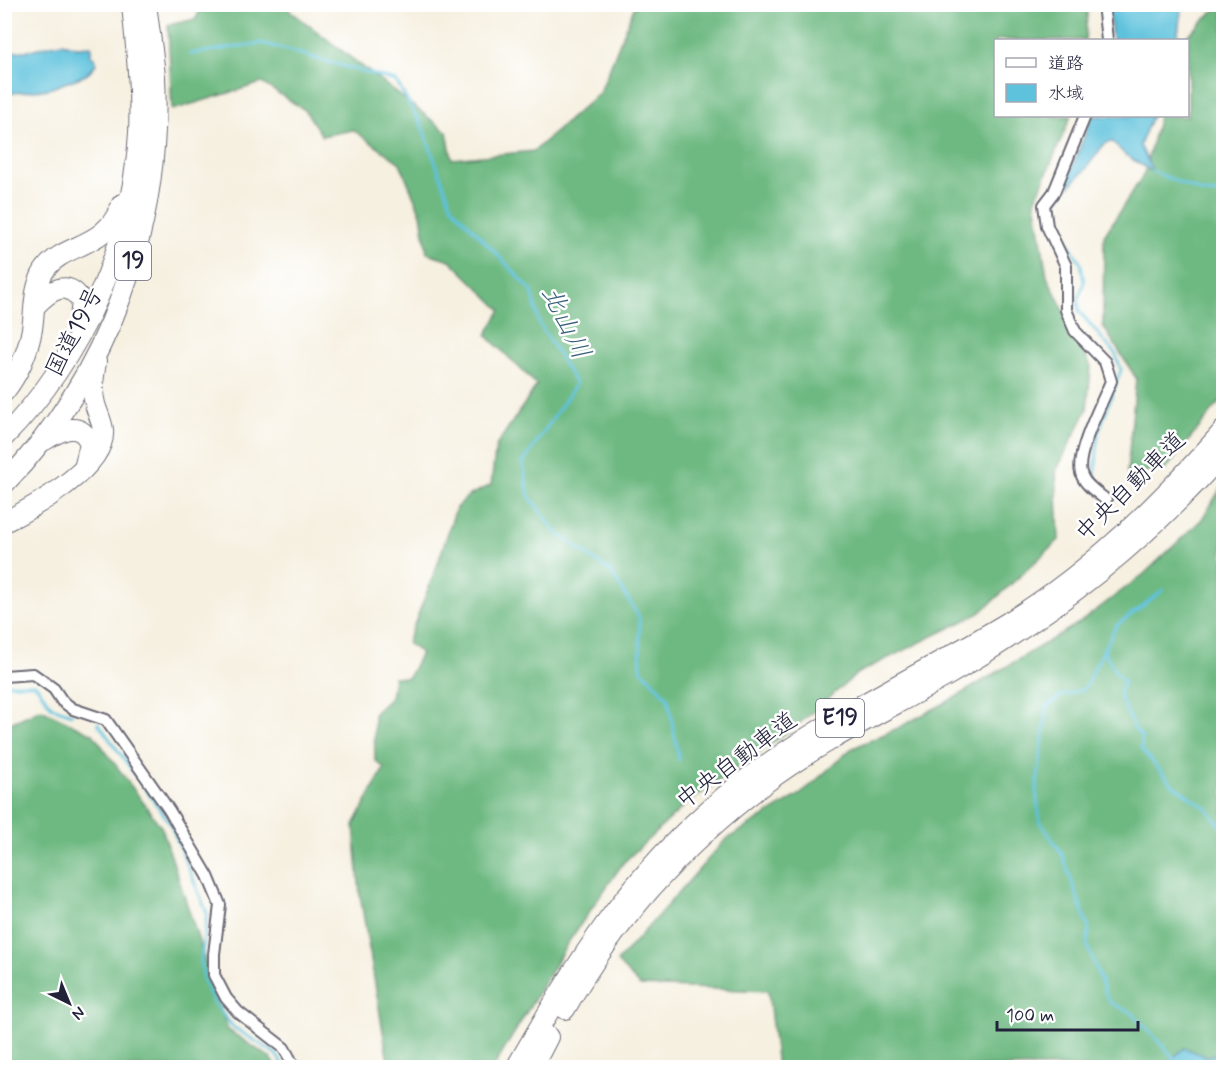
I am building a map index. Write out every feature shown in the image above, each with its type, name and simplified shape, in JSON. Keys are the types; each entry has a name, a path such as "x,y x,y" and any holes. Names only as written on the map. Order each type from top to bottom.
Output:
{"highway":[{"name":"国道19号","path":"4,436 22,419 71,350 91,316 123,230 135,168 140,77 132,4"},
{"name":"国道19号","path":"4,484 40,444 97,356 126,285 139,239 151,173 154,77 146,4"},
{"path":"148,25 163,4"},
{"path":"4,392 28,346 35,293 46,268 54,261 105,232 119,213 135,168"},
{"path":"34,306 44,296 62,287 72,289 78,294 83,310 71,350"},
{"path":"4,522 27,511 84,468 96,456 102,443 103,431 94,401 93,381 97,356"},
{"path":"40,444 62,429 74,428 83,432 90,443 84,468"},
{"name":"中央自動車道","path":"516,1068 562,987 604,924 628,892 691,826 726,795 792,747 1008,622 1083,570 1161,499 1224,430"},
{"name":"中央自動車道","path":"532,1068 573,994 615,932 665,872 701,836 735,806 796,761 994,648 1084,586 1154,526 1224,452"}],"street":[{"path":"1103,4 1107,39"},
{"path":"1085,117 1054,192 1044,205 1047,226 1066,266 1066,310 1075,331 1105,362 1111,381 1081,457 1080,472 1085,482 1106,500"},
{"path":"4,676 33,674 54,689 62,701 73,709 106,720 169,810 208,876 220,904 214,975 226,998 238,1012 284,1048 296,1068"}],"green space":[{"path":"202,5 284,6 447,132 452,159 534,151 600,92 635,5 1088,5 1085,39 994,39 994,117 1071,117 1035,201 1047,276 1091,367 1087,410 1056,471 1059,540 980,613 858,673 801,722 685,805 623,863 567,944 494,1067 389,1067 360,895 354,825 384,768 375,760 374,713 391,697 394,677 408,678 421,653 407,643 437,566 456,508 468,496 491,485 496,446 537,385 486,335 501,310 450,260 427,253 421,214 400,163 353,130 322,136 305,110 262,83 172,110 168,25 196,19"},
{"path":"1220,5 1223,5 1223,398 1165,470 1127,473 1136,378 1103,326 1104,236 1144,174 1159,117 1189,117 1189,39 1184,39"},
{"path":"1223,485 1223,1067 777,1067 768,991 640,986 617,962 725,840 801,794 851,749 898,728 956,697 1079,623 1144,574 1202,519"},
{"path":"41,709 93,734 162,828 228,1030 271,1058 277,1067 5,1067 4,726"}],"water":[{"path":"1109,5 1182,5 1177,39 1112,39"},
{"path":"62,43 77,47 91,46 91,57 95,58 96,64 86,75 49,89 5,94 5,51 26,51"},
{"path":"1092,117 1152,117 1140,145 1153,172 1125,155 1113,142 1105,143 1085,170 1062,194"},
{"path":"1184,1048 1208,1057 1214,1054 1223,1060 1223,1067 1166,1067 1165,1065"}],"waterway":[{"name":"北山川","path":"190,54 262,43 396,81 422,126 452,207 532,291 539,323 576,384 523,463 529,496 556,532 611,572 639,617 641,669 668,698 679,760"},
{"path":"1152,171 1204,193 1224,194"},
{"path":"1064,191 1053,207 1053,216 1081,264 1084,282 1078,300 1079,311 1116,355 1121,370 1098,434 1095,480"},
{"path":"1163,590 1116,626 1084,689 1061,696 1047,707 1036,792 1040,821 1062,854 1089,929 1087,945 1109,1002 1132,1013 1173,1057"},
{"path":"1103,648 1114,670 1124,682 1119,694 1134,728 1142,738 1141,749 1173,785 1206,808 1224,830"},
{"path":"4,684 35,684 52,707 72,714"},
{"path":"98,723 170,823 207,913 201,963 204,983 215,1004 233,1027 276,1054 285,1068"}]}
